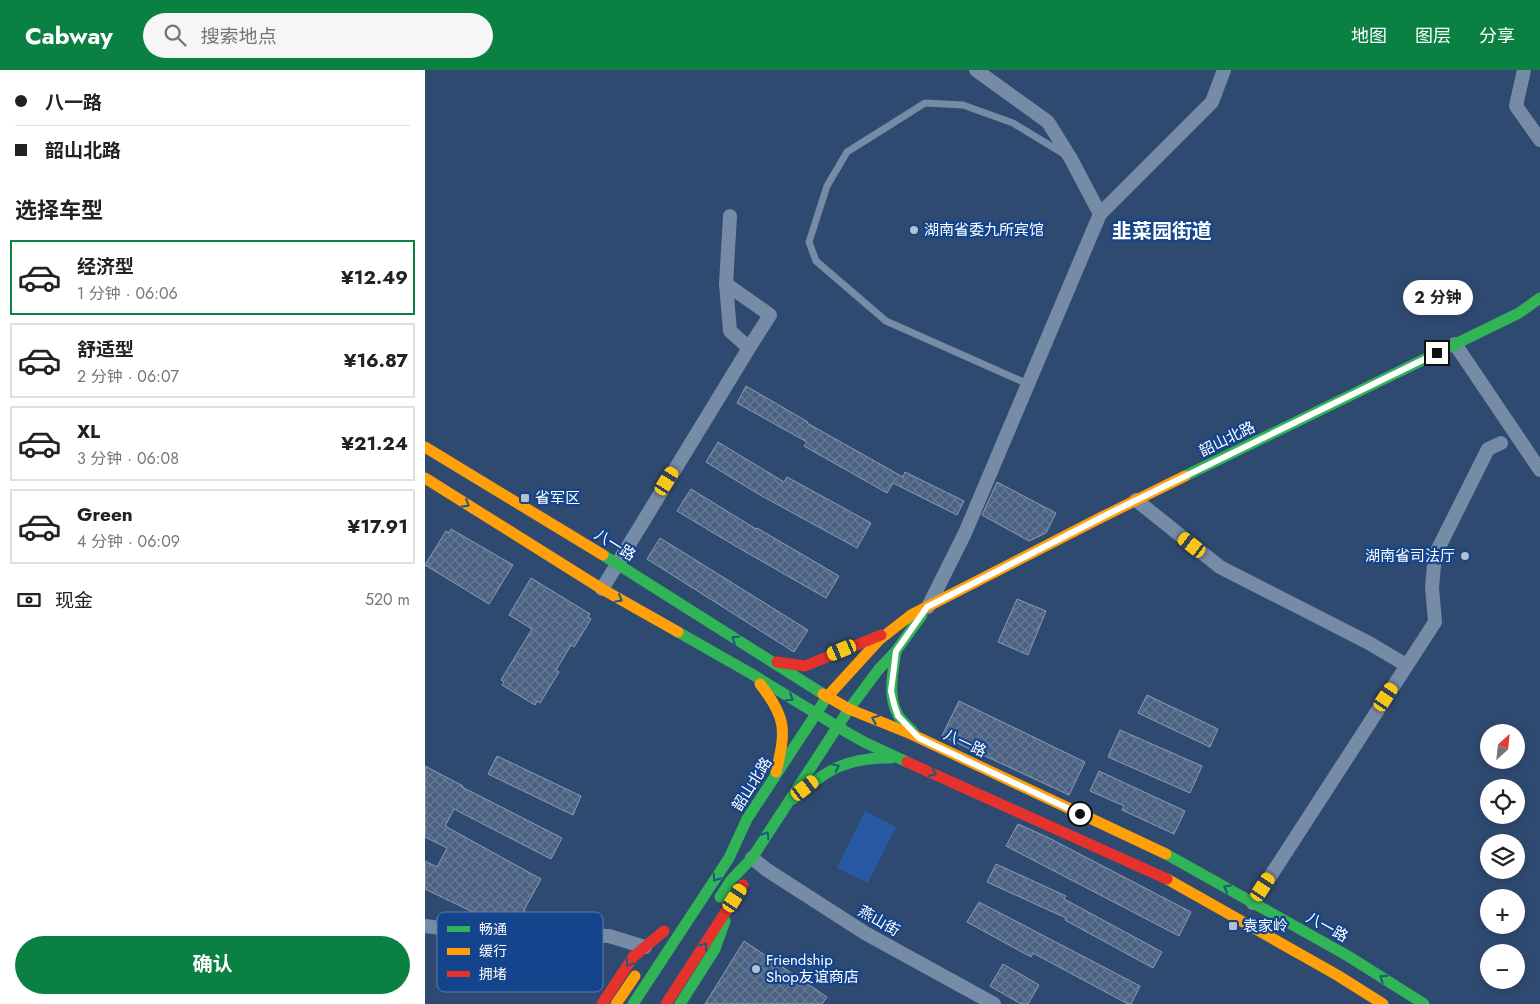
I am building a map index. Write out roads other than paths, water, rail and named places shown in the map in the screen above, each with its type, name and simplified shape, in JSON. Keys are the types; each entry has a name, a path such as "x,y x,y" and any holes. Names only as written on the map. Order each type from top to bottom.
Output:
{"main road":[{"name":"韶山北路","path":"633,1004 729,858 747,819 816,713 879,640 890,631 911,615 1136,500 1519,313 1540,298"},
{"name":"八一路","path":"425,447 617,564 827,698 919,738 1170,856 1349,956 1424,1004"},
{"path":"425,478 602,589 750,673 837,727 906,761 1160,876 1337,975 1383,1004"},
{"name":"韶山北路","path":"715,905 731,880 752,858 849,708 879,668 896,651 927,607"},
{"path":"771,662 805,666 890,631"},
{"path":"896,651 891,691 894,704 898,716 919,738"},
{"path":"750,673 781,714 783,726 782,746 775,775"},
{"path":"784,807 818,778 838,766 865,758 891,758 906,761"},
{"path":"724,844 747,819"},
{"path":"666,1004 742,888 752,858"},
{"path":"679,1004 715,949 729,908"},
{"path":"602,1004 633,957 667,927 616,1004"}],"street":[{"path":"976,70 1048,122 1071,158 1100,214"},
{"path":"927,607 965,533 1100,214 1212,102 1224,70"},
{"path":"1524,70 1516,106 1540,140"},
{"path":"730,216 726,284 730,331 749,348"},
{"path":"602,589 771,315 726,284"},
{"path":"1455,344 1540,470"},
{"path":"1253,903 1435,622 1432,587 1435,555 1488,449 1501,443"},
{"path":"1136,500 1219,567 1369,643 1406,666"},
{"name":"燕山街","path":"752,858 865,933 994,1004"},
{"path":"603,936 645,947"}],"lane":[{"path":"1028,384 886,321 816,261 809,242 827,186 847,152 925,103 963,105 1013,123 1071,158"}],"place":[{"name":"湖南省委九所宾馆","path":"914,230"},
{"name":"省军区","path":"525,498"},
{"name":"湖南省司法厅","path":"1465,556"},
{"name":"袁家岭","path":"1233,926"},
{"name":"Friendship Shop友谊商店","path":"756,969"}],"district":[{"name":"韭菜园街道","path":"1162,231"}]}
